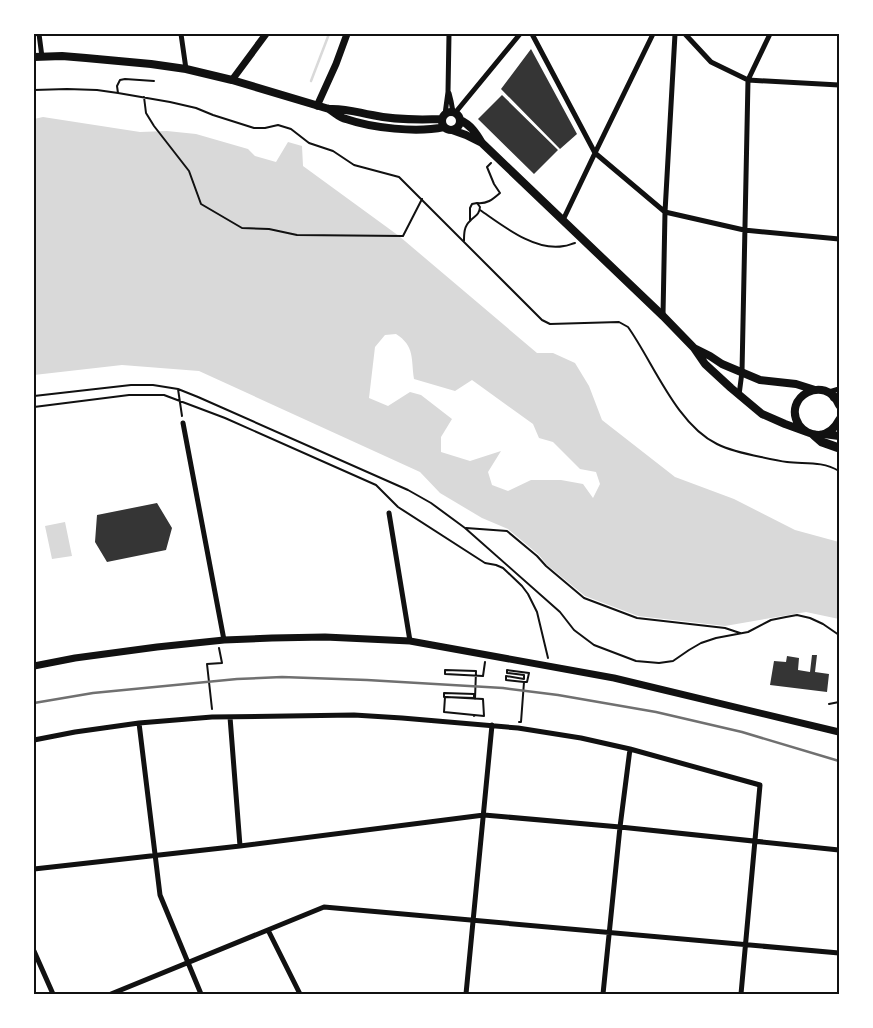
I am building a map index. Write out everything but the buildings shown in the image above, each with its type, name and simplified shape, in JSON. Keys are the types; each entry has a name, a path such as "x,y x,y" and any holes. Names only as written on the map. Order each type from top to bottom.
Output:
{"highway":[{"path":"815,434 822,442 839,448"}],"main road":[{"path":"232,80 266,34"},
{"path":"317,106 347,34"},
{"path":"38,57 62,56 186,69 232,80 317,106 329,109 342,108 372,116 401,119 448,119 459,116 460,120 468,124 482,143 497,158 663,316 694,348 704,364 739,395 762,414 785,424 815,434 839,436"},
{"path":"448,119 458,127 460,120"},
{"path":"448,119 466,135 482,143"},
{"path":"694,348 722,364 760,380 796,384 815,390"},
{"path":"836,396 822,390 808,392 798,401 795,415 801,428 815,434 830,431 839,420"},
{"path":"34,666 75,658 157,647 221,641 325,637 410,641 614,678 839,732"}],"street":[{"path":"38,57 39,34"},
{"path":"181,34 186,69"},
{"path":"448,119 451,101 448,92 449,34"},
{"path":"448,119 520,34"},
{"path":"532,34 595,153 665,212 744,230 839,240"},
{"path":"563,220 653,34"},
{"path":"663,316 665,212 675,34"},
{"path":"685,34 711,62 748,80 839,85"},
{"path":"739,395 742,372 748,80 770,34"},
{"path":"183,423 221,641"},
{"path":"389,514 410,641"},
{"path":"34,740 139,723 212,717 354,715 492,725 581,738 630,749 760,785 741,994"},
{"path":"230,717 240,846"},
{"path":"139,723 160,895 201,994"},
{"path":"466,994 492,725"},
{"path":"603,994 630,749"},
{"path":"34,869 240,846 484,815 839,850"},
{"path":"111,994 324,907 839,953"},
{"path":"268,930 300,994"},
{"path":"34,950 54,994"}],"path":[{"path":"118,93 117,86 120,80 154,81"},
{"path":"34,90 87,90 118,93 196,108 254,128 278,125 292,129 309,143 333,151 354,165 399,177 542,320 550,324 619,322 628,327 663,387 680,410 696,430 716,444 736,451 787,462 809,462 830,466 839,471"},
{"path":"144,97 146,113 189,171 201,204 242,228 269,229 297,235 403,236 422,199"},
{"path":"464,241 465,229 470,220 472,204 484,204 500,193 486,167 497,158"},
{"path":"477,203 480,210 510,231 536,244 549,247 563,247 583,240"},
{"path":"470,220 478,216 480,210"},
{"path":"34,396 131,385 153,385 178,389 198,396 408,490 431,503 465,528 560,612 574,630 594,645 636,661 659,663 673,661 701,643 716,638 742,634 771,620 797,616 810,618 839,635"},
{"path":"178,389 183,423"},
{"path":"34,407 129,395 164,394 225,418 376,485 398,507 485,563 503,568 522,586 537,612 548,658"},
{"path":"465,528 507,531 584,598 602,605 637,618 725,628 742,634"},
{"path":"212,717 207,664 222,662 221,641"},
{"path":"475,699 476,671 445,670 445,674 483,676 485,662"},
{"path":"518,728 518,722 521,722 524,682 527,682 529,673 507,670 507,673 524,675 524,679 506,676 506,680 524,682"},
{"path":"475,699 445,697 444,692 474,694 474,698 445,697 444,712 484,716 483,699 475,699"},
{"path":"829,704 839,702"},
{"path":"474,715 474,724"}],"shaded area":[{"path":"43,117 140,132 167,131 196,134 248,149 255,156 276,162 288,142 302,146 303,166 399,236 537,353 553,353 575,363 589,386 602,420 675,477 734,499 795,530 839,542 839,619 806,612 725,626 638,616 585,596 547,565 539,555 508,529 482,518 440,493 420,472 199,371 122,365 34,375 34,119","holes":["396,334 402,339 411,354 414,379 455,391 472,380 533,424 539,438 553,442 580,469 596,472 600,484 593,498 583,484 561,480 531,480 508,491 492,485 488,472 501,451 470,461 441,452 441,437 452,419 421,395 410,392 388,406 369,398 375,347 385,335"]},
{"path":"65,522 72,556 52,559 45,526"}],"waterway":[{"path":"311,81 329,34"}],"railway":[{"path":"34,703 93,693 237,679 282,677 503,688 558,695 656,712 742,732 839,761"}]}
